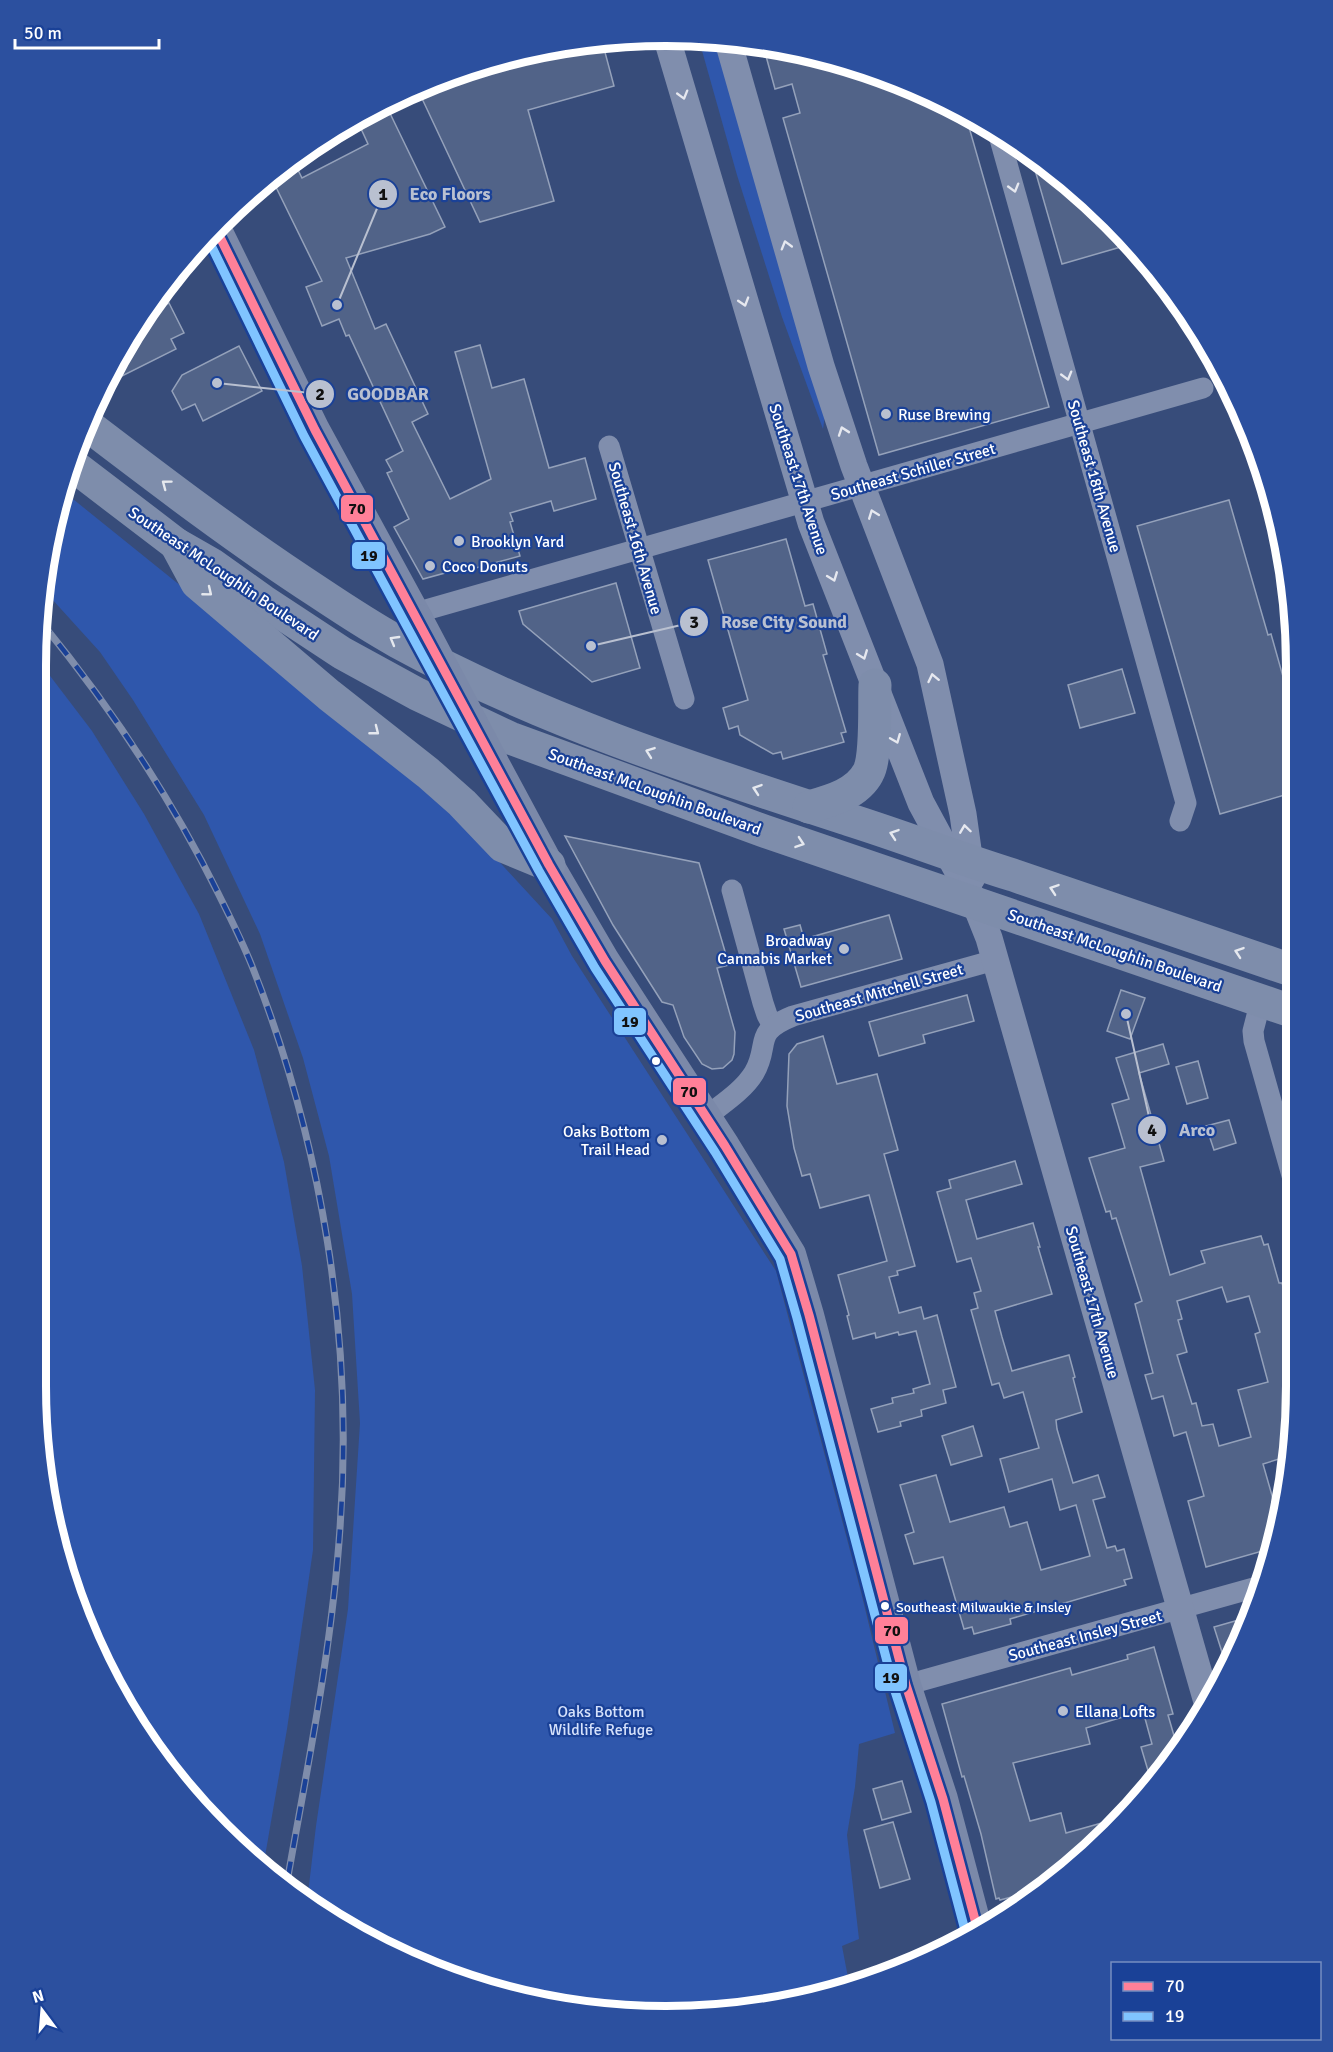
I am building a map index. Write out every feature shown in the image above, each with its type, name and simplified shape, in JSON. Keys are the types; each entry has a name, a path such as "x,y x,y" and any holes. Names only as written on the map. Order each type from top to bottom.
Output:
{"highway":[{"path":"94,430 212,520 287,572 405,646 510,698 597,733 809,807 899,835 959,858 1286,968"},
{"name":"Southeast McLoughlin Boulevard","path":"78,469 176,544 211,564 263,602 342,653 417,694 510,738 753,827 1286,1009"},
{"path":"176,544 197,583 329,695 428,772 462,803 503,846 549,865"},
{"path":"809,807 841,797 858,786 868,774 872,761 874,685"}],"main road":[{"path":"214,243 549,865 605,961 791,1254 906,1684 943,1799 976,1922"}],"street":[{"name":"Southeast 17th Avenue","path":"669,46 805,503 921,803 959,858 995,960 1204,1693"},
{"name":"Southeast 17th Avenue","path":"731,50 821,366 862,486 930,664 963,814 959,858"},
{"name":"Southeast 18th Avenue","path":"1002,145 1186,803 1180,821"},
{"name":"Southeast Schiller Street","path":"416,616 639,549 1203,387"},
{"name":"Southeast 16th Avenue","path":"609,446 684,699"},
{"path":"732,890 763,1003 773,1026"},
{"name":"Southeast Mitchell Street","path":"706,1117 734,1094 754,1073 766,1033 773,1026 793,1016 995,960"},
{"path":"1260,1000 1254,1041 1286,1154"},
{"name":"Southeast Insley Street","path":"906,1684 1253,1588"}],"green space":[{"path":"701,48 724,50 826,408 823,429 782,317 737,175"},
{"name":"Oaks Bottom Wildlife Refuge","path":"71,497 407,768 494,856 552,919 572,956 776,1271 861,1592 895,1733 859,1744 847,1835 859,1939 842,1946 848,1978 787,1994 707,2004 666,2006 626,2004 546,1994 467,1973 392,1942 308,1891 348,1609 360,1423 352,1294 329,1156 303,1058 260,934 204,815 133,700 100,652 51,598 58,546"},
{"path":"46,671 92,731 144,814 199,914 254,1050 284,1162 302,1266 315,1390 313,1550 287,1729 265,1857 228,1824 200,1794 151,1730 130,1696 110,1660 79,1585 58,1506 48,1426 46,1386"}],"building":[{"path":"604,50 614,86 528,110 554,201 480,222 421,97 467,79 506,68 546,58"},
{"path":"766,55 787,58 866,79 941,110 969,126 1049,407 879,455 783,118 800,113 792,84 775,89"},
{"path":"389,112 445,227 430,234 346,258 375,329 386,324 428,414 412,422 450,499 491,479 455,352 480,345 492,388 524,379 549,468 585,458 596,499 554,511 551,501 510,513 513,521 510,522 520,556 423,579 394,527 409,519 387,473 392,471 386,460 403,451 349,335 346,336 339,319 322,326 306,287 322,281 275,186 297,169 302,178 368,144 361,128"},
{"path":"1034,168 1075,200 1122,247 1062,264"},
{"path":"169,303 184,333 171,339 176,349 120,377 130,356 163,306"},
{"path":"239,346 262,391 203,421 195,404 182,410 172,391 182,375"},
{"path":"1229,500 1268,635 1271,634 1286,687 1286,795 1220,814 1137,526"},
{"path":"786,539 805,606 813,604 827,654 823,655 846,732 841,733 844,742 783,759 781,752 773,754 740,735 738,726 729,729 723,708 748,700 708,560"},
{"path":"616,583 640,668 592,682 523,624 519,611"},
{"path":"1122,669 1135,713 1080,728 1068,685"},
{"path":"565,836 699,863 729,965 717,968 735,1032 732,1060 723,1068 712,1069 702,1064 684,1037 673,1005 662,1002 613,925"},
{"name":"Broadway Cannabis Market","path":"889,915 902,959 801,987 784,929 800,925 804,939"},
{"path":"1121,990 1145,998 1130,1039 1107,1031"},
{"path":"967,995 974,1021 923,1035 925,1043 879,1056 869,1022"},
{"path":"823,1036 837,1084 877,1074 898,1150 884,1154 915,1266 897,1271 898,1275 889,1277 899,1313 921,1307 924,1319 937,1315 956,1387 943,1390 946,1403 921,1410 922,1416 900,1422 901,1426 878,1432 871,1409 893,1403 892,1398 914,1393 913,1389 930,1384 916,1331 899,1335 898,1332 876,1338 875,1333 853,1339 838,1275 887,1261 869,1195 820,1208 810,1174 802,1176 794,1148 787,1106 789,1054 797,1044"},
{"path":"1163,1044 1169,1064 1139,1073 1164,1161 1140,1167 1170,1275 1205,1263 1201,1251 1261,1236 1264,1245 1268,1244 1279,1283 1282,1283 1286,1297 1285,1426 1282,1458 1263,1464 1275,1506 1264,1551 1206,1567 1188,1501 1204,1496 1186,1432 1174,1436 1163,1396 1152,1399 1145,1375 1153,1373 1135,1304 1142,1301 1116,1218 1112,1219 1110,1211 1106,1212 1089,1158 1125,1148 1112,1104 1129,1099 1116,1058","holes":["1222,1287 1227,1302 1249,1296 1260,1332 1255,1334 1268,1382 1238,1390 1251,1437 1219,1446 1213,1424 1202,1426 1196,1403 1192,1404 1177,1355 1187,1352 1178,1320 1182,1319 1177,1301"]},
{"path":"1198,1061 1208,1098 1187,1104 1176,1067"},
{"path":"1229,1120 1236,1143 1214,1150 1206,1126"},
{"path":"1015,1161 1022,1184 966,1200 977,1239 1033,1223 1052,1294 995,1311 1002,1337 1012,1371 1069,1355 1082,1412 1056,1420 1057,1429 1073,1483 1098,1475 1105,1497 1093,1500 1107,1548 1115,1546 1117,1551 1124,1549 1132,1578 1124,1580 1126,1585 1010,1619 1011,1624 974,1634 972,1627 964,1629 943,1557 914,1564 905,1535 914,1532 900,1485 936,1475 950,1522 1004,1507 1010,1527 1027,1522 1041,1570 1090,1556 1076,1505 1060,1510 1052,1479 1009,1492 1000,1459 1039,1448 1023,1392 1004,1398 999,1383 992,1385 971,1310 978,1308 974,1293 981,1291 971,1258 957,1262 937,1192 951,1188 949,1180"},
{"path":"973,1426 982,1456 951,1465 942,1436"},
{"path":"1240,1619 1224,1658 1214,1627"},
{"path":"1154,1647 1173,1714 1168,1715 1175,1739 1149,1774 1141,1747 1152,1744 1143,1711 1086,1728 1090,1744 1013,1763 1030,1821 1061,1813 1066,1833 1107,1821 1075,1852 1020,1895 996,1899 981,1834 964,1776 962,1777 942,1704 1070,1668 1072,1675 1128,1659 1127,1655"},
{"path":"902,1781 911,1812 882,1820 873,1789"},
{"path":"893,1822 910,1879 880,1888 864,1830"}],"railway":[{"path":"48,631 115,719 159,787 199,857 240,938 276,1033 297,1102 328,1242 337,1313 342,1385 343,1457 340,1528 331,1618 318,1708 288,1876"}],"transit line":[{"name":"70","path":"220,237 315,430 549,865 605,961 725,1146 791,1254 906,1685 943,1799 976,1922"},
{"name":"19","path":"211,246 304,436 539,871 595,968 715,1152 780,1259 894,1688 931,1802 965,1929"}],"place":[{"name":"Eco Floors","path":"337,305"},
{"name":"GOODBAR","path":"217,383"},
{"name":"Ruse Brewing","path":"886,414"},
{"name":"Brooklyn Yard","path":"459,541"},
{"name":"Coco Donuts","path":"430,566"},
{"name":"Rose City Sound","path":"591,646"},
{"name":"Broadway Cannabis Market","path":"844,949"},
{"name":"Arco","path":"1126,1014"},
{"name":"Oaks Bottom Trail Head","path":"662,1140"},
{"name":"Southeast Milwaukie & Insley","path":"885,1606"},
{"name":"Ellana Lofts","path":"1063,1711"}]}
